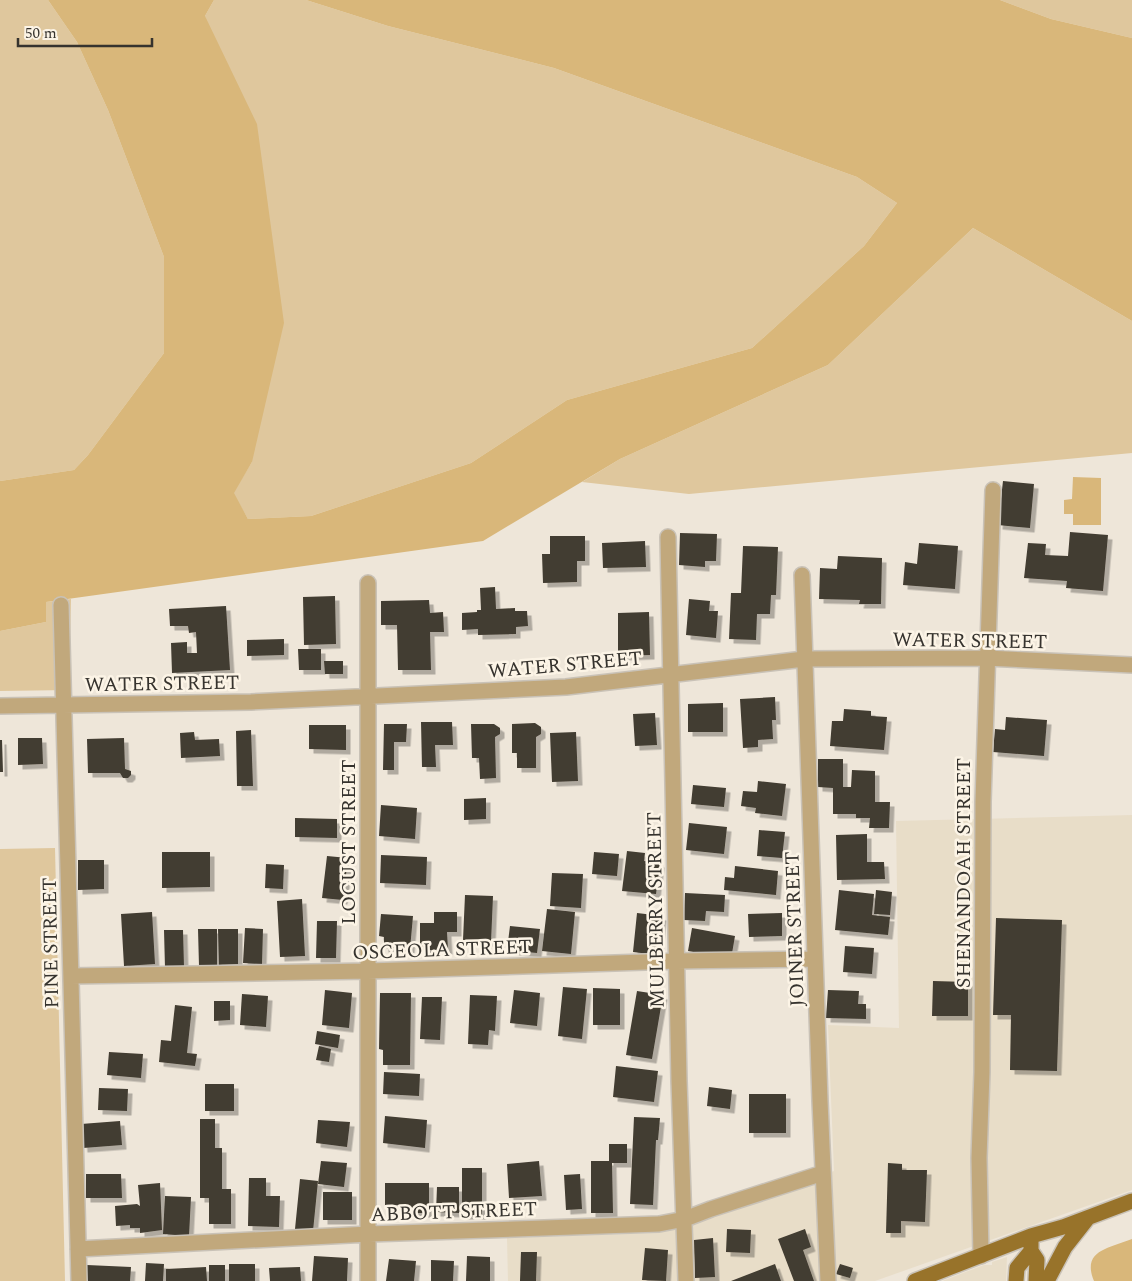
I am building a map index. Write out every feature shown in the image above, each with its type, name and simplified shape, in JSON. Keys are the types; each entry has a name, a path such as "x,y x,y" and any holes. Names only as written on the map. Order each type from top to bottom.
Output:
{"main road":[{"path":"915,1281 1031,1236 1087,1219 1132,1201"},
{"path":"1047,1281 1065,1247 1087,1219"},
{"path":"1031,1236 1031,1252 1037,1260 1036,1281"},
{"path":"1016,1281 1017,1268 1031,1252"}],"street":[{"name":"SHENANDOAH STREET","path":"981,1256 979,1158 982,1072 982,802 992,490"},
{"name":"MULBERRY STREET","path":"668,537 669,674 686,1281"},
{"name":"JOINER STREET","path":"802,575 828,1281"},
{"name":"LOCUST STREET","path":"368,583 368,1281"},
{"name":"PINE STREET","path":"61,605 79,1281"},
{"name":"WATER STREET","path":"0,706 241,702 566,687 804,659 986,658 1132,665"},
{"name":"OSCEOLA STREET","path":"71,976 368,971 676,961 815,959"},
{"name":"ABBOTT STREET","path":"78,1249 369,1234 659,1224 685,1219 824,1172"}],"shaded area":[{"path":"0,0 48,0 77,42 108,110 164,257 164,353 88,455 74,470 0,481"},
{"path":"48,0 214,0 205,16 257,124 284,323 252,462 234,493 248,519 311,516 471,463 567,400 752,348 864,246 897,203 857,177 554,68 388,26 306,0 1000,0 1051,19 1132,38 1132,321 973,228 828,365 620,459 483,541 46,602 46,622 0,631 0,481 74,470 88,455 164,353 164,257 108,110 77,42"},
{"path":"214,0 306,0 388,26 554,68 857,177 897,203 864,246 752,348 567,400 471,463 311,516 248,519 233,493 252,462 205,16"},
{"path":"1000,0 1132,0 1132,38 1051,19"},
{"path":"973,228 1132,321 1132,453 689,494 582,482 620,459 828,365"},
{"path":"1073,477 1101,478 1101,525 1073,525 1073,514 1064,514 1064,500 1072,499"},
{"path":"71,599 69,690 0,691 0,631 46,622 46,602"},
{"path":"1132,815 1132,1190 875,1281 508,1281 507,1238 659,1233 834,1171 828,1025 899,1028 896,821"},
{"path":"55,848 65,1281 0,1281 0,849"},
{"path":"1132,1239 1132,1281 1094,1281 1091,1263 1095,1256 1107,1248"},
{"path":"1007,1257 1006,1281 942,1281 984,1265 992,1265 992,1262"}],"building":[{"path":"1003,481 1034,484 1030,528 998,525"},
{"path":"1070,532 1108,535 1103,591 1066,588 1067,581 1024,578 1028,543 1046,544 1045,555 1068,556"},
{"path":"680,533 717,534 716,561 705,561 705,567 679,565"},
{"path":"550,536 585,536 585,561 577,561 577,582 543,583 542,554 550,554"},
{"path":"645,541 646,567 603,568 602,543"},
{"path":"919,543 958,546 955,589 903,585 905,562 917,564"},
{"path":"743,546 778,547 776,595 771,595 770,614 757,614 756,640 729,639 731,593 741,593"},
{"path":"838,556 882,558 881,604 859,604 860,600 819,599 820,568 837,569"},
{"path":"495,587 496,609 515,608 515,611 527,611 528,626 516,627 516,634 478,635 478,629 462,630 462,613 481,610 480,588"},
{"path":"335,596 336,644 304,645 303,597"},
{"path":"689,599 710,601 709,611 718,611 716,638 686,635"},
{"path":"429,600 430,613 443,612 444,632 430,632 431,670 398,670 397,625 381,625 381,601"},
{"path":"226,606 230,670 172,673 171,643 187,642 187,653 197,653 196,632 189,633 188,626 170,626 169,609"},
{"path":"649,612 650,655 618,656 618,613"},
{"path":"284,639 284,655 247,656 247,640"},
{"path":"298,649 321,649 321,670 299,670"},
{"path":"324,661 343,661 343,674 325,674"},
{"path":"775,697 776,720 772,720 773,739 758,740 758,747 743,748 740,699"},
{"path":"723,703 723,732 688,732 688,704"},
{"path":"844,709 871,711 871,716 887,717 884,750 830,746 832,721 843,721"},
{"path":"655,713 657,745 635,746 633,714"},
{"path":"1006,717 1047,720 1044,756 993,752 995,729 1005,730"},
{"path":"421,722 452,722 453,745 435,745 436,767 422,767"},
{"path":"535,723 541,727 541,734 536,737 536,768 517,768 517,753 512,753 512,724"},
{"path":"384,724 407,724 406,742 394,742 394,770 383,770"},
{"path":"471,724 494,724 500,728 500,734 495,737 496,778 480,779 479,758 472,758"},
{"path":"309,725 346,725 346,750 309,749"},
{"path":"251,730 253,786 237,786 236,731"},
{"path":"194,732 195,740 219,739 220,756 181,758 180,733"},
{"path":"576,732 578,781 552,782 550,733"},
{"path":"18,738 42,738 43,764 18,765"},
{"path":"124,738 125,769 131,771 131,775 128,778 123,778 120,773 88,773 87,739"},
{"path":"0,740 2,740 3,772 0,772"},
{"path":"818,759 843,759 843,787 851,787 852,770 875,771 875,802 890,802 889,828 869,828 870,818 856,818 856,814 833,814 833,788 818,787"},
{"path":"758,781 786,784 782,816 755,813 756,808 741,806 743,791 757,792"},
{"path":"693,785 726,788 724,807 691,804"},
{"path":"486,798 486,819 464,820 464,799"},
{"path":"381,805 417,808 415,839 379,836"},
{"path":"295,818 337,819 337,838 295,837"},
{"path":"689,823 727,827 724,854 686,850"},
{"path":"759,830 785,832 782,858 757,856"},
{"path":"867,834 867,862 884,862 885,879 837,880 836,835"},
{"path":"627,851 645,853 644,861 660,863 656,894 622,891"},
{"path":"162,852 210,852 210,887 162,888"},
{"path":"594,852 619,854 617,876 592,874"},
{"path":"381,855 427,857 426,885 380,883"},
{"path":"327,856 348,858 343,900 322,898"},
{"path":"78,860 104,860 104,889 78,890"},
{"path":"266,864 284,865 283,889 265,888"},
{"path":"735,866 778,871 776,895 724,890 725,877 734,878"},
{"path":"552,873 583,874 581,908 550,906"},
{"path":"839,890 874,894 872,915 890,917 888,935 835,930"},
{"path":"876,890 892,892 890,915 874,914"},
{"path":"685,893 725,895 724,912 706,911 705,921 684,920"},
{"path":"465,895 493,896 491,942 463,940"},
{"path":"302,899 305,956 280,957 277,901"},
{"path":"547,909 575,912 571,954 542,951"},
{"path":"152,912 155,964 124,966 121,914"},
{"path":"434,912 457,912 457,932 447,932 448,950 420,950 420,923 434,923"},
{"path":"637,913 662,916 658,955 633,952"},
{"path":"782,913 782,936 749,937 748,914"},
{"path":"381,914 413,916 410,949 384,948 384,937 379,936"},
{"path":"996,918 1062,920 1057,1071 1010,1070 1011,1015 993,1015"},
{"path":"317,921 337,921 336,958 316,958"},
{"path":"510,926 540,929 537,953 507,950"},
{"path":"245,928 263,929 262,964 243,963"},
{"path":"692,928 735,936 731,959 688,951"},
{"path":"198,929 217,929 217,965 199,966"},
{"path":"218,929 238,929 238,964 219,965"},
{"path":"164,930 183,930 184,967 165,968"},
{"path":"845,946 874,948 872,974 843,972"},
{"path":"933,981 968,982 968,1016 932,1016"},
{"path":"563,987 587,989 582,1039 558,1036"},
{"path":"593,988 620,989 620,1025 593,1025"},
{"path":"325,990 352,993 349,1028 322,1025"},
{"path":"514,990 540,993 537,1026 510,1023"},
{"path":"828,990 859,991 858,1004 866,1004 866,1019 826,1018"},
{"path":"637,991 663,995 652,1059 626,1055"},
{"path":"380,993 411,993 410,1065 383,1065 383,1050 379,1049"},
{"path":"242,994 268,996 266,1027 240,1025"},
{"path":"470,995 497,996 495,1031 489,1030 488,1045 468,1044"},
{"path":"422,997 442,997 440,1040 420,1039"},
{"path":"214,1001 230,1001 230,1020 214,1021"},
{"path":"175,1005 192,1007 187,1053 197,1054 195,1066 159,1062 161,1040 171,1041"},
{"path":"317,1031 340,1035 338,1048 315,1044"},
{"path":"319,1046 331,1049 329,1062 316,1060"},
{"path":"109,1052 143,1054 141,1078 107,1075"},
{"path":"616,1066 658,1071 654,1102 613,1097"},
{"path":"384,1072 420,1074 419,1096 383,1094"},
{"path":"205,1084 234,1084 234,1111 205,1111"},
{"path":"709,1087 732,1090 730,1109 707,1106"},
{"path":"99,1088 128,1089 127,1111 98,1110"},
{"path":"749,1094 786,1094 786,1133 749,1133"},
{"path":"385,1116 427,1120 425,1148 383,1143"},
{"path":"634,1117 660,1118 658,1140 656,1140 653,1205 630,1204"},
{"path":"200,1119 215,1119 215,1148 222,1148 222,1189 231,1189 231,1224 209,1224 209,1198 200,1198"},
{"path":"318,1120 350,1122 347,1147 316,1143"},
{"path":"120,1121 122,1145 83,1148 81,1124"},
{"path":"609,1144 627,1144 627,1163 612,1163 613,1213 591,1213 591,1161 609,1161"},
{"path":"321,1161 347,1163 344,1187 318,1184"},
{"path":"539,1161 542,1196 509,1198 507,1164"},
{"path":"888,1163 902,1164 902,1170 927,1170 925,1222 901,1221 901,1233 886,1233"},
{"path":"462,1168 482,1168 482,1215 462,1215"},
{"path":"86,1174 121,1174 122,1198 86,1198"},
{"path":"580,1174 582,1209 566,1210 564,1175"},
{"path":"249,1178 266,1178 266,1196 280,1196 279,1227 248,1226"},
{"path":"300,1179 318,1181 313,1231 295,1229"},
{"path":"160,1183 162,1230 140,1233 140,1228 130,1228 130,1225 116,1226 115,1206 137,1204 140,1206 138,1185"},
{"path":"385,1183 429,1183 429,1213 409,1213 409,1205 385,1205"},
{"path":"437,1187 459,1187 459,1213 436,1212"},
{"path":"323,1192 352,1192 352,1220 323,1220"},
{"path":"165,1196 191,1197 189,1236 163,1234"},
{"path":"727,1229 751,1230 750,1253 726,1252"},
{"path":"805,1229 811,1247 803,1250 814,1281 794,1281 778,1239"},
{"path":"713,1238 715,1277 695,1278 694,1240"},
{"path":"645,1248 668,1250 666,1281 642,1280"},
{"path":"521,1252 537,1252 536,1281 520,1281"},
{"path":"314,1256 348,1258 347,1281 312,1281"},
{"path":"467,1256 490,1257 490,1281 466,1281"},
{"path":"389,1259 416,1261 414,1281 386,1281"},
{"path":"431,1260 454,1261 453,1281 431,1281"},
{"path":"146,1263 164,1264 163,1281 145,1281"},
{"path":"229,1264 255,1264 255,1281 229,1281"},
{"path":"775,1264 781,1281 731,1281"},
{"path":"840,1264 853,1268 850,1278 836,1274"},
{"path":"87,1265 131,1267 130,1281 87,1281"},
{"path":"209,1265 225,1265 225,1281 209,1281"},
{"path":"206,1267 207,1281 166,1281 166,1269"},
{"path":"300,1267 301,1281 270,1281 269,1268"}]}
